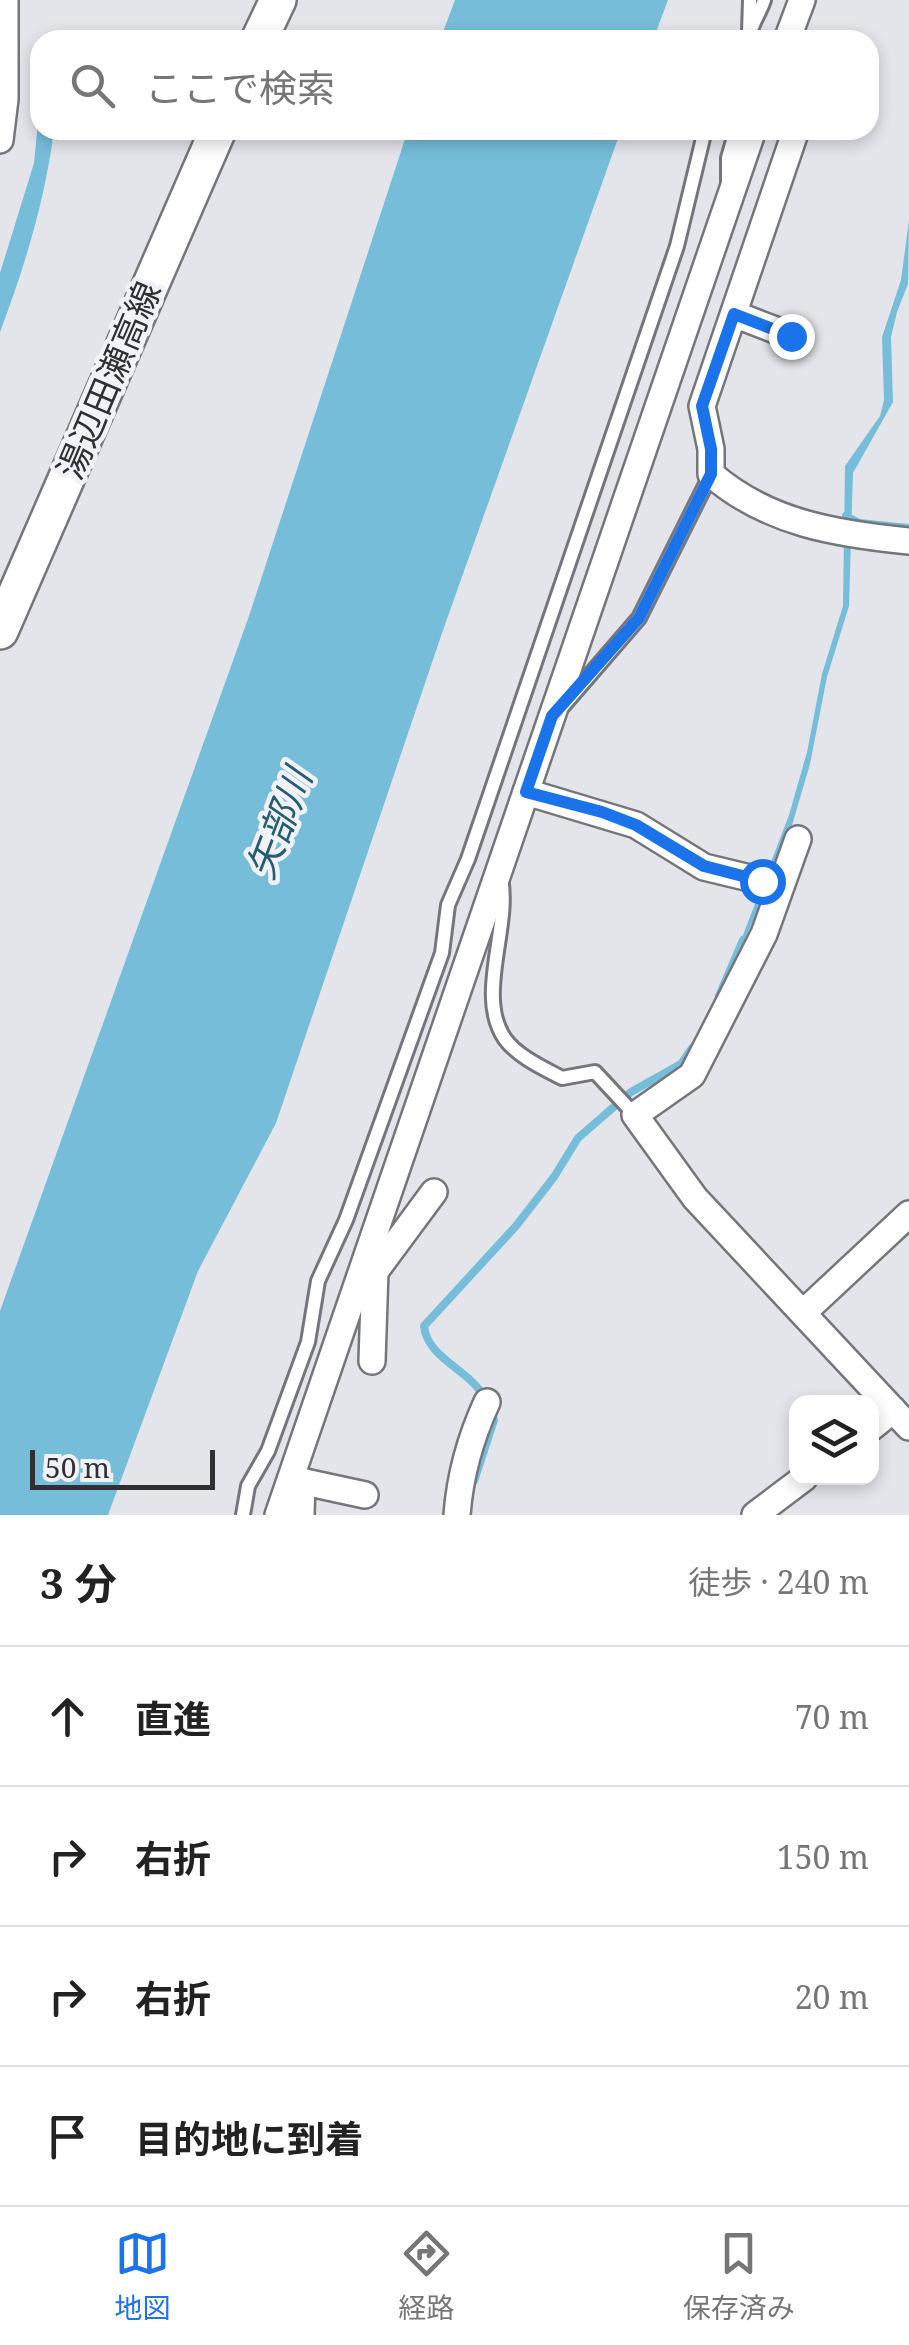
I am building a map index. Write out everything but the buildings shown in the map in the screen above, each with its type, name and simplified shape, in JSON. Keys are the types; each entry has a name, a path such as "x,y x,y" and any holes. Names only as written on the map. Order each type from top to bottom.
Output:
{"main road":[{"path":"264,30 278,0"},
{"name":"湯辺田瀬高線","path":"0,631 214,140"}],"street":[{"path":"0,140 5,99 6,0"},
{"path":"791,30 802,0"},
{"path":"805,30 814,0"},
{"path":"278,1515 296,1480 352,1300 749,140"},
{"path":"793,140 702,406 711,449 711,474 733,493 777,514 835,533 909,541"},
{"path":"734,314 791,336"},
{"path":"526,792 636,825 704,866 762,881 778,893"},
{"path":"798,839 764,934 692,1075 636,1116 695,1198 901,1418"},
{"path":"352,1300 376,1274 434,1192"},
{"path":"804,1312 909,1214"},
{"path":"370,1248 376,1274 372,1361"},
{"path":"457,1515 460,1482 474,1429 487,1402"},
{"path":"296,1480 366,1495"},
{"path":"296,1480 301,1515"},
{"path":"755,1515 795,1485"}],"lane":[{"path":"748,30 750,0"},
{"path":"751,30 764,0"},
{"path":"242,1515 248,1486 268,1451 308,1342 318,1281 346,1220 442,953 448,905 468,859 677,246 704,140"},
{"path":"728,201 728,158 733,140"},
{"path":"552,716 639,618 711,474"},
{"path":"499,871 504,896 493,980 494,1019 506,1042 562,1078 595,1072 636,1116"}],"water":[{"path":"455,0 668,0 657,30 444,30"},
{"path":"36,140 52,140 33,232 0,332 0,273 34,163"},
{"name":"矢部川","path":"405,140 617,140 442,633 276,1123 198,1271 108,1515 0,1515 0,1311 249,616"},
{"path":"909,220 908,284 891,337 893,402 853,473 849,606 827,677 810,764 790,832 741,949 738,948 789,815 807,752 822,674 843,606 845,466 880,416 884,400 882,337 901,280"}],"waterway":[{"path":"846,516 859,523 909,528"},
{"path":"719,996 743,940"},
{"path":"484,1397 433,1347 424,1326 516,1226 578,1138 631,1092 681,1064 692,1048"},
{"path":"474,1481 494,1420 489,1409"}],"route":[{"path":"762,881 704,866 636,825 602,812 526,792 552,716 639,618 711,474 711,449 702,406 734,314 791,336"}]}
